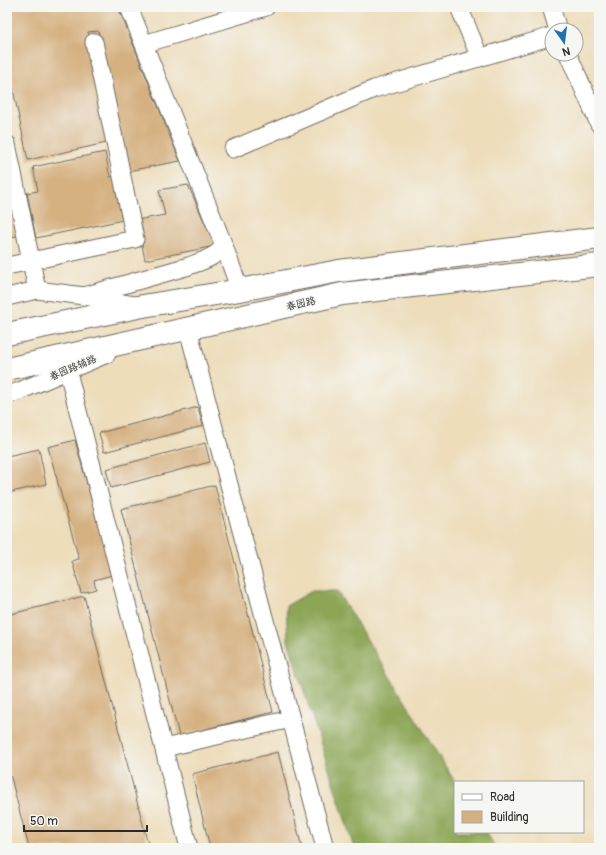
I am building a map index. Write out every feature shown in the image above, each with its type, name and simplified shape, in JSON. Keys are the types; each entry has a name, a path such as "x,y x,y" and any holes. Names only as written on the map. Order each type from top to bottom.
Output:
{"main road":[{"path":"7,334 143,306 339,272 599,238"},
{"name":"春园路","path":"7,369 66,363 138,340 342,294 599,265"}],"street":[{"path":"129,7 240,290"},
{"path":"144,44 266,7"},
{"path":"459,7 480,58"},
{"path":"551,7 556,22"},
{"path":"233,149 374,89 544,38"},
{"path":"7,266 135,239 94,42"},
{"path":"572,62 599,124"},
{"path":"7,144 10,178 37,290"},
{"path":"84,296 189,266 219,253 224,246"},
{"path":"7,297 37,290 143,306"},
{"path":"188,329 324,848"},
{"path":"66,363 189,848"},
{"name":"春园路辅路","path":"7,395 17,392 66,363"},
{"path":"164,748 291,719"}],"green space":[{"path":"312,591 337,591 454,781 454,833 487,833 496,848 354,848 288,641 286,606"}],"building":[{"path":"7,7 118,7 180,161 128,171 98,31 88,32 111,142 28,160 7,61"},
{"path":"105,152 110,177 119,175 128,219 36,238 27,193 38,191 33,167"},
{"path":"188,185 215,246 145,260 137,220 165,215 159,190"},
{"path":"12,198 21,235 7,238 7,200"},
{"path":"198,407 203,426 104,452 99,433"},
{"path":"75,440 112,575 94,580 96,589 81,593 72,561 79,559 48,447"},
{"path":"205,443 210,462 111,488 106,469"},
{"path":"39,449 46,484 7,493 7,456"},
{"path":"215,485 273,712 179,736 121,509"},
{"path":"84,596 149,848 29,848 7,762 7,615"},
{"path":"278,752 302,848 210,848 192,774"}]}
